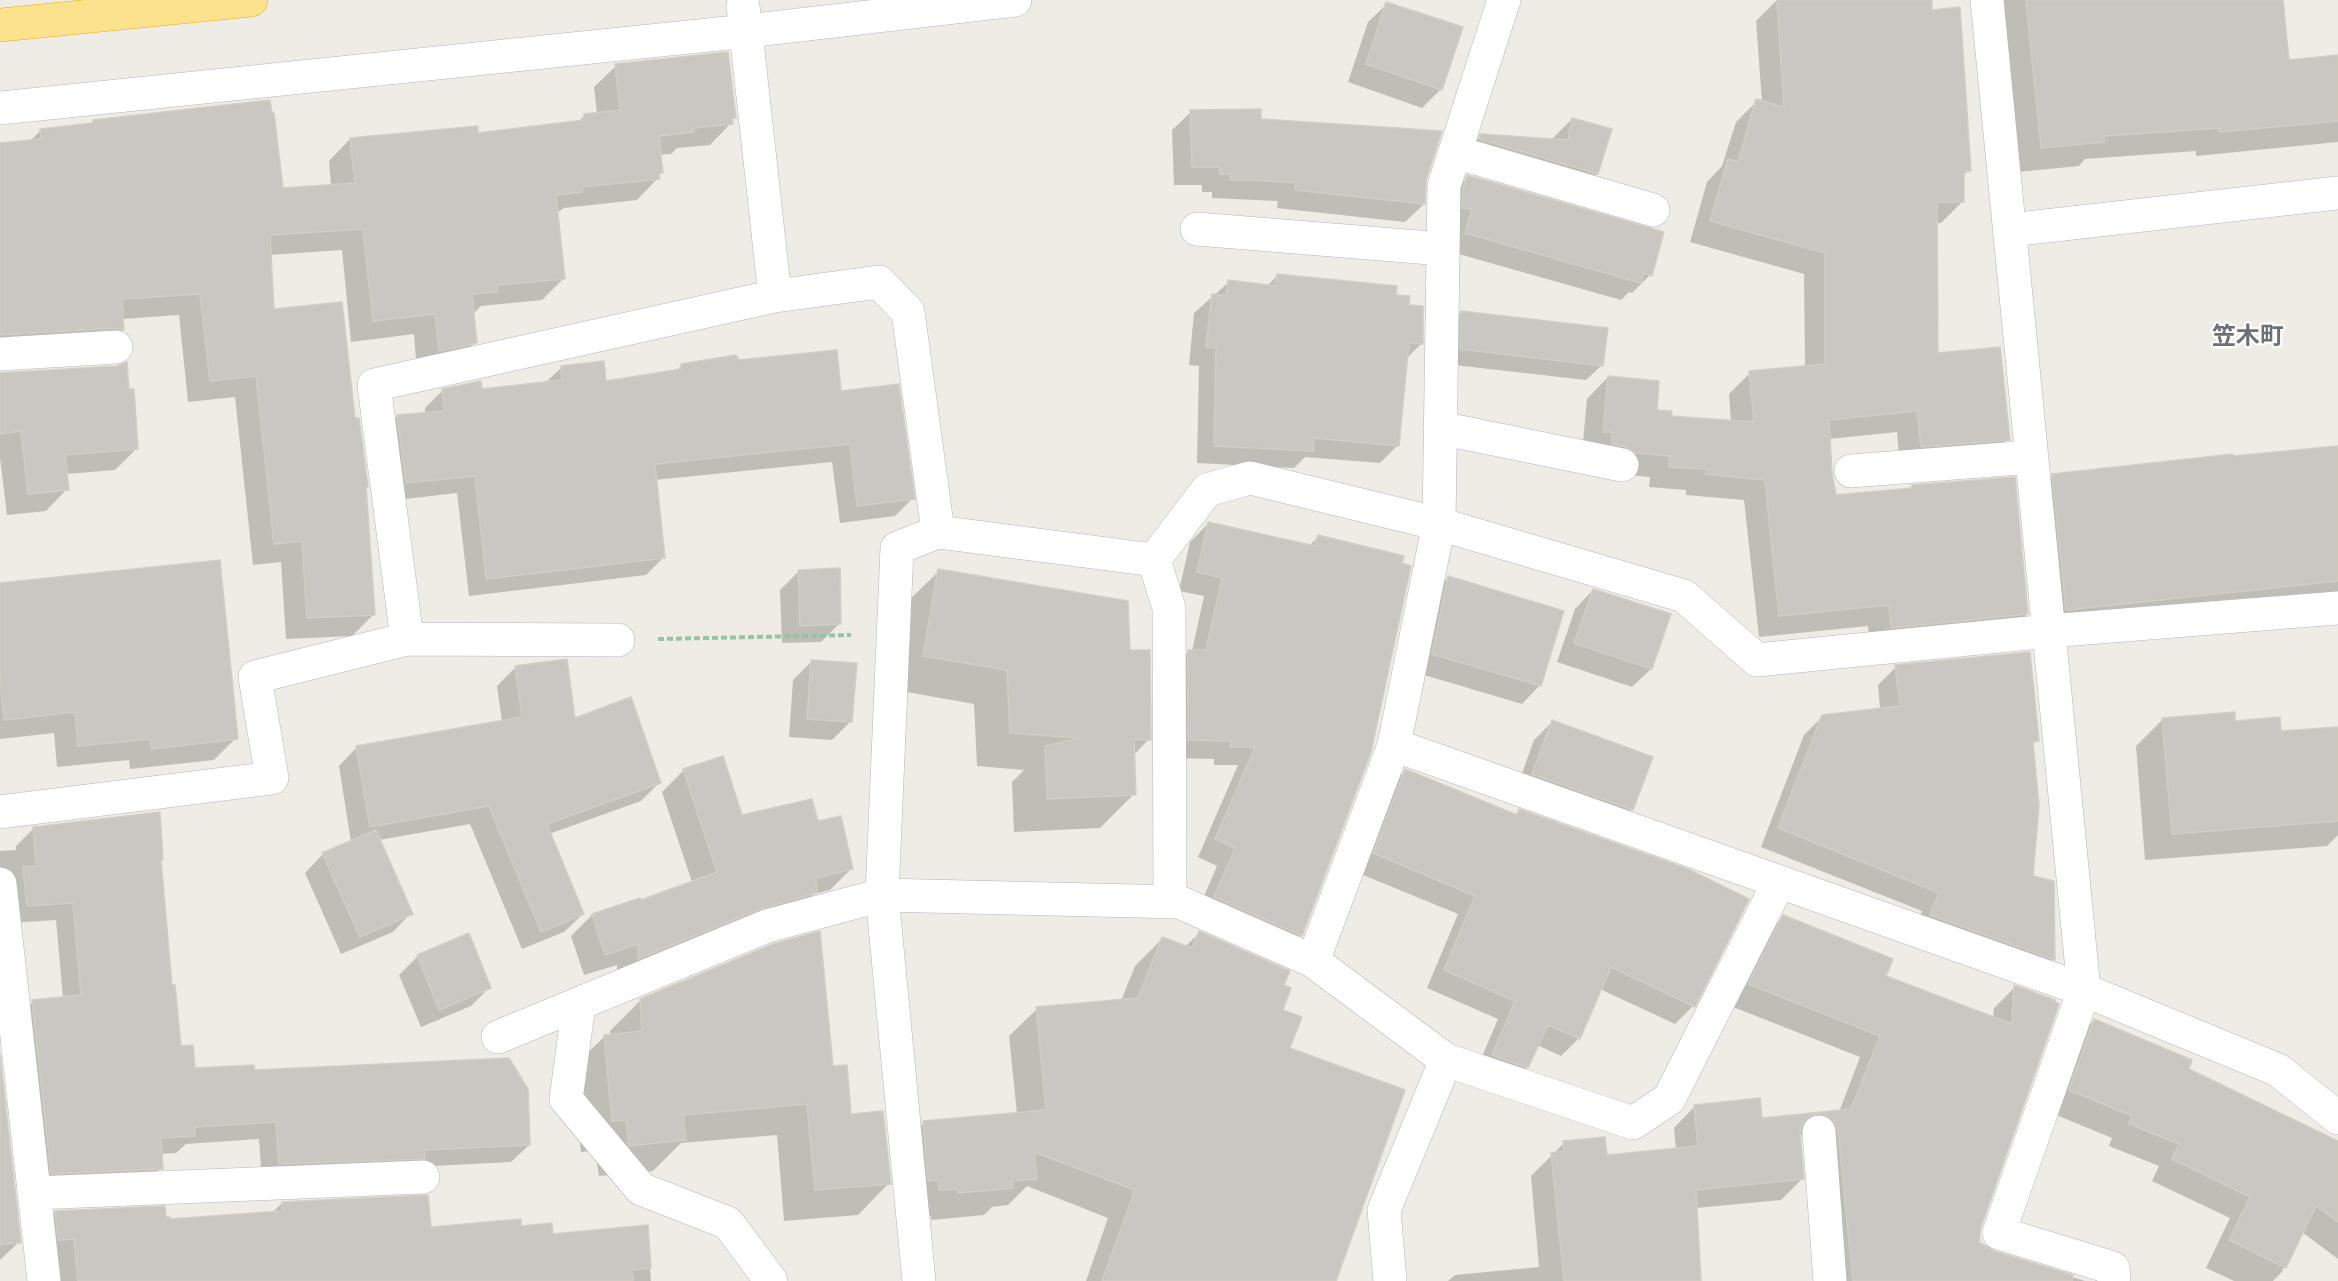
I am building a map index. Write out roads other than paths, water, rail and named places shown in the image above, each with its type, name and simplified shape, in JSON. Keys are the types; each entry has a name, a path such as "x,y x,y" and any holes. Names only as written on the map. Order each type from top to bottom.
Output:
{"highway":[{"path":"0,25 250,0"}],"street":[{"path":"0,108 745,19 1015,0"},
{"path":"1313,961 1394,745 1438,524 1444,186 1503,0"},
{"path":"1987,0 2084,990 1999,1233 2113,1268 2114,1281"},
{"path":"745,19 775,296"},
{"path":"1455,152 1653,210"},
{"path":"2010,230 2338,193"},
{"path":"1197,230 1443,249"},
{"path":"407,639 374,385 775,296 879,282 908,312 938,532"},
{"path":"0,354 116,347"},
{"path":"1440,428 1622,465"},
{"path":"1851,471 2031,457"},
{"path":"1154,560 1207,490 1250,478 1438,524 1684,596 1757,660 2049,631 2338,608"},
{"path":"918,1281 882,895 897,548 938,532 1154,560"},
{"path":"1154,560 1169,608 1170,903"},
{"path":"0,812 272,778 255,676 407,639 618,640"},
{"path":"1394,745 2084,990 2278,1070 2338,1118"},
{"path":"498,1037 767,926 882,895 1179,903 1313,961 1446,1060 1633,1123 1669,1099 1779,882"},
{"path":"0,884 44,1281"},
{"path":"579,1004 566,1099 641,1189 728,1223 771,1281"},
{"path":"1390,1281 1384,1210 1446,1060"},
{"path":"1819,1132 1830,1281"},
{"path":"34,1193 423,1177"}],"district":[{"name":"笠木町","path":"2248,337"}]}
